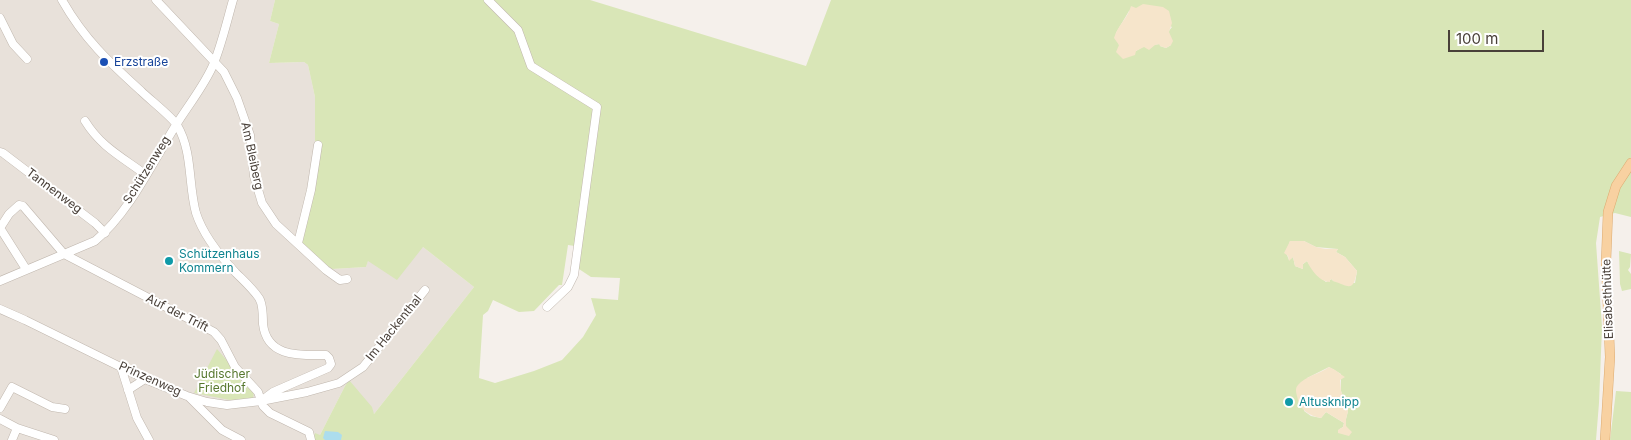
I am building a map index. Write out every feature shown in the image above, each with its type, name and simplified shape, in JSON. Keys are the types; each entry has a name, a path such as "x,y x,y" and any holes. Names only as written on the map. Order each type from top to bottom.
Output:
{"main road":[{"name":"Elisabethhütte","path":"1605,440 1610,357 1606,262 1608,212 1616,186 1631,163"}],"street":[{"path":"62,0 81,31 103,57 176,124 188,158 196,214 220,254 261,300 264,333 269,341 284,352 298,355 326,355 329,358 331,364 328,368 273,392 261,401"},
{"name":"Schützenweg","path":"0,281 96,241 105,233 146,175 214,63 233,0"},
{"path":"488,0 518,30 531,66 597,107 574,275 568,287 547,307"},
{"name":"Am Bleiberg","path":"160,1 224,72 237,98 250,135 254,176 262,202 276,224 326,270 340,280 348,279"},
{"path":"0,18 13,44 27,59"},
{"path":"85,121 93,135 109,149 146,175"},
{"path":"298,243 311,190 318,145"},
{"name":"Tannenweg","path":"0,152 95,223 105,233"},
{"path":"26,269 0,228 9,214 19,205 23,206 64,254"},
{"name":"Auf der Trift","path":"64,254 214,332 221,340 235,367 258,392 263,406 270,413 308,432 311,440"},
{"name":"Im Hackenthal","path":"339,384 363,367 425,290"},
{"name":"Prinzenweg","path":"0,309 145,379 207,402 227,405 261,401 339,384"},
{"path":"121,367 137,418 149,440"},
{"path":"128,390 145,379"},
{"path":"0,408 12,387 52,407 65,409"},
{"path":"187,396 222,430 241,440"},
{"path":"0,419 17,428 54,440"},
{"path":"12,440 17,428"}],"shaded area":[{"path":"0,0 275,0 270,21 279,24 269,63 304,62 308,65 315,97 316,143 320,141 314,185 332,269 366,267 368,260 423,247 474,287 374,414 349,381 320,435 313,440 0,440"}],"green space":[{"path":"275,0 590,0 806,66 831,0 1631,0 1631,217 1615,213 1600,217 1596,243 1602,327 1596,440 313,440 315,433 320,435 349,380 372,407 374,414 474,287 423,247 397,280 368,261 366,267 332,269 301,244 314,185 320,142 315,144 315,97 308,65 304,62 269,63 279,24 270,21","holes":["1136,8 1172,27 1168,32 1171,45 1166,48 1160,46 1160,44 1144,46 1136,51 1119,45 1116,33 1129,11","1290,241 1304,241 1316,247 1338,249 1336,252 1345,257 1357,271 1355,283 1333,281 1332,279 1326,282 1317,275 1307,261 1303,264 1303,269 1295,266 1293,257 1289,260 1287,255","568,245 575,246 576,267 591,277 620,278 618,300 591,298 596,315 583,337 562,360 495,383 479,378 483,315 488,311 493,300 519,312 534,311 559,285 562,285","1329,367 1341,374 1341,391 1348,411 1346,427 1338,430 1343,427 1344,423 1326,412 1321,418 1311,416 1304,411 1307,378"]},
{"path":"1619,251 1631,254 1628,270 1631,274 1631,289 1622,291 1620,284"},
{"name":"Jüdischer Friedhof","path":"217,349 254,392 253,399 230,400 194,393"},
{"path":"1616,391 1631,392 1631,440 1610,440"}],"sand":[{"path":"1143,4 1163,7 1169,11 1172,23 1169,32 1173,41 1166,48 1159,44 1149,50 1144,47 1136,51 1135,55 1123,59 1116,52 1119,45 1114,38 1115,34 1131,6 1136,8"},
{"path":"1290,241 1304,241 1316,247 1338,249 1336,252 1345,257 1357,271 1354,283 1347,286 1332,279 1330,282 1323,280 1313,272 1307,261 1303,264 1303,269 1295,266 1293,257 1289,261 1288,256 1284,253"},
{"path":"1329,367 1345,377 1340,380 1341,391 1348,411 1346,426 1352,432 1349,436 1338,433 1338,430 1343,427 1344,423 1326,412 1321,418 1312,416 1302,408 1298,401 1296,387 1305,379"}],"water":[{"path":"325,431 338,432 342,435 341,440 325,440 323,438"}],"place":[{"name":"Erzstraße","path":"104,62"},
{"name":"Schützenhaus Kommern","path":"169,261"},
{"name":"Altusknipp","path":"1289,402"}]}
